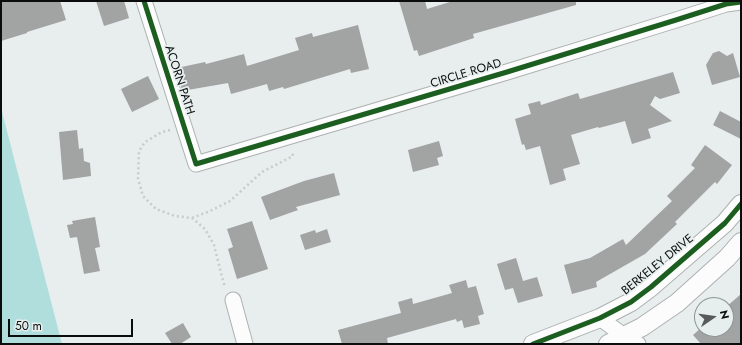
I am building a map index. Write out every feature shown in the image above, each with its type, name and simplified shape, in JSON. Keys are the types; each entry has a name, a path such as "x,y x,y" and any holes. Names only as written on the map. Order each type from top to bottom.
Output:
{"street":[{"name":"ACORN PATH","path":"144,1 196,164"},
{"name":"CIRCLE ROAD","path":"196,164 507,72 726,4 741,2"},
{"name":"BERKELEY DRIVE","path":"532,344 600,318 630,302 651,287 725,224 741,204"},
{"path":"608,344 631,340 642,327 677,303 727,258 741,242"},
{"path":"233,300 245,344"},
{"path":"600,318 631,340"}],"path":[{"path":"184,127 162,132 145,142 139,151 138,179 143,196 156,209 175,216 192,218 230,201 262,172 294,156"},
{"path":"192,218 205,229 214,245 224,285 233,300"}],"shaded area":[{"path":"1,108 62,344 1,344"}],"building":[{"path":"1,1 60,1 66,20 1,41"},
{"path":"96,1 124,1 129,18 104,26"},
{"path":"399,1 425,1 427,9 453,1 576,1 576,5 473,34 474,38 419,56 417,50 414,51"},
{"path":"358,25 369,69 351,73 350,69 284,89 283,87 269,91 267,84 231,94 228,83 182,91 177,68 205,62 206,64 244,54 247,66 299,50 295,38 312,33 313,37"},
{"path":"719,51 727,56 733,53 740,77 712,85 706,65 713,53"},
{"path":"673,72 680,93 660,99 655,96 650,105 672,121 648,129 651,138 632,144 625,121 571,135 580,164 563,169 566,180 550,185 540,146 526,150 524,144 522,145 515,119 531,114 528,104 540,101 541,105 578,93 580,99"},
{"path":"148,76 159,99 132,112 121,89"},
{"path":"720,111 741,122 741,139 713,125"},
{"path":"77,130 79,149 83,148 84,161 90,163 91,176 63,180 59,132"},
{"path":"439,141 443,156 437,158 439,165 413,172 408,150"},
{"path":"705,145 732,165 717,184 715,182 675,222 677,224 645,254 596,282 597,287 572,294 564,265 590,258 623,239 626,245 672,201 667,196 695,168 691,165"},
{"path":"334,173 340,195 296,207 298,210 270,220 261,197 304,181"},
{"path":"95,217 100,247 95,248 100,271 84,274 77,237 70,238 67,225 73,224 72,221"},
{"path":"252,221 268,269 237,279 228,249 233,247 227,229"},
{"path":"327,229 331,242 305,250 300,235 315,230 316,233"},
{"path":"516,258 523,281 537,277 543,296 518,303 513,288 505,290 497,264"},
{"path":"466,280 468,288 476,286 484,314 478,316 480,324 464,328 462,320 457,322 456,319 387,338 388,344 342,344 338,330 401,313 398,302 412,298 413,304 452,293 449,285"},
{"path":"741,294 741,344 701,344 695,337 734,337 734,300"},
{"path":"183,323 191,337 180,344 172,344 165,333"}],"cycle path":[{"path":"144,1 196,164 507,72 726,4 741,2"},
{"path":"533,344 600,318 631,302 651,287 725,223 741,204"}]}
